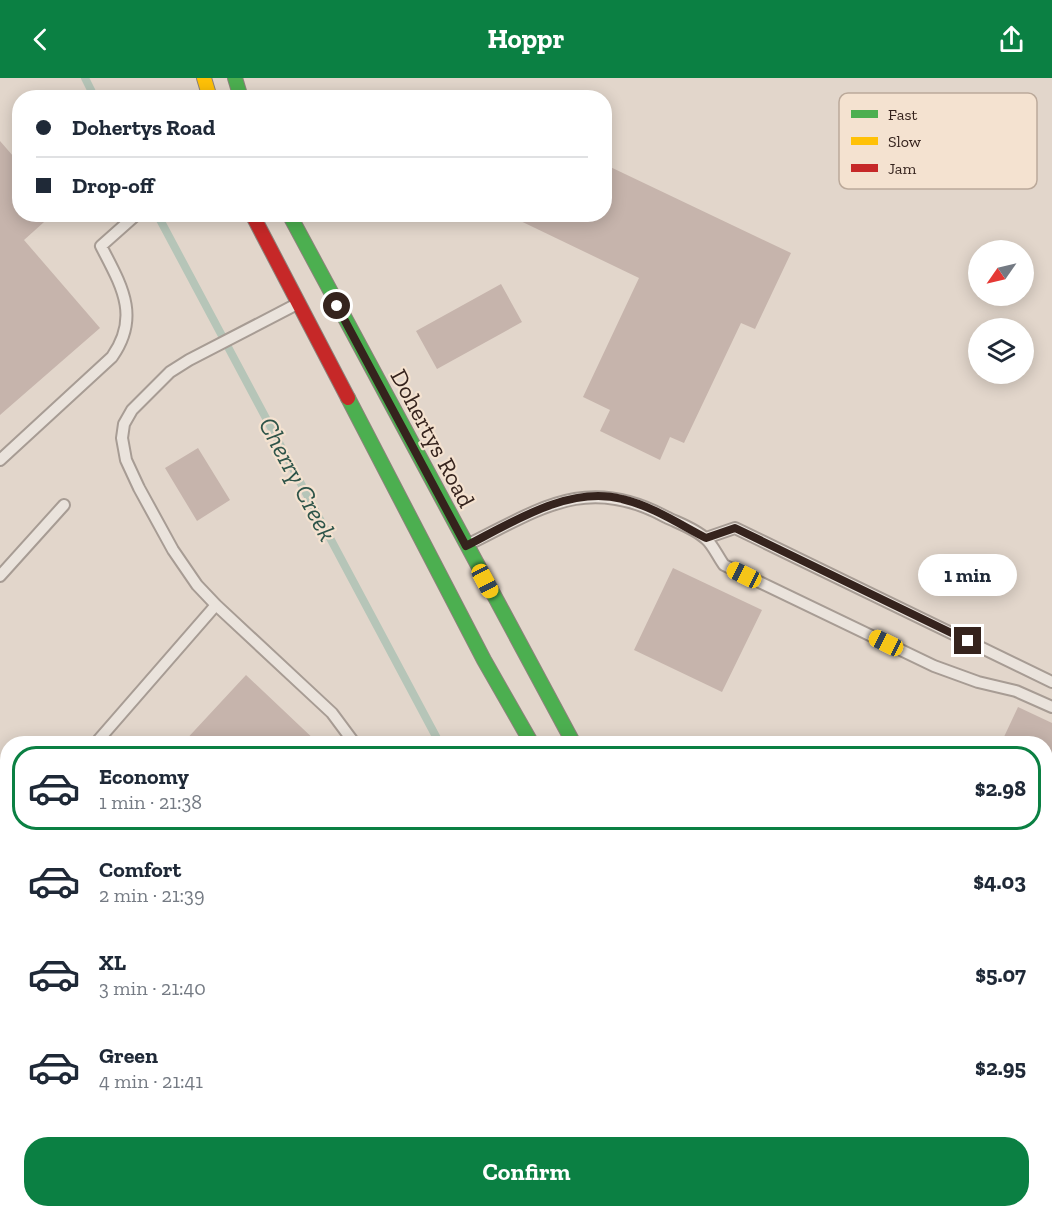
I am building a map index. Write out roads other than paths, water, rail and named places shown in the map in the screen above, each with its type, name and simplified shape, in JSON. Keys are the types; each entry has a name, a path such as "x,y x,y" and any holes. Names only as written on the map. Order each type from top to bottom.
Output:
{"main road":[{"path":"256,222 484,660 527,736"},
{"name":"Dohertys Road","path":"294,222 570,736"}],"lane":[{"path":"0,460 112,357 122,343 127,321 126,298 101,246 128,222"},
{"path":"297,304 170,372 132,410 124,424 122,438 126,460 138,488 197,585 332,713 349,736"},
{"path":"466,546 544,506 595,497 620,498 650,508 706,538 724,565 934,666 978,682 1016,691 1052,707"},
{"path":"0,576 64,504"},
{"path":"706,538 735,528 1052,682"},
{"path":"102,736 216,605"}],"waterway":[{"name":"Cherry Creek","path":"85,78 91,90"},
{"name":"Cherry Creek","path":"161,222 436,736"}]}
